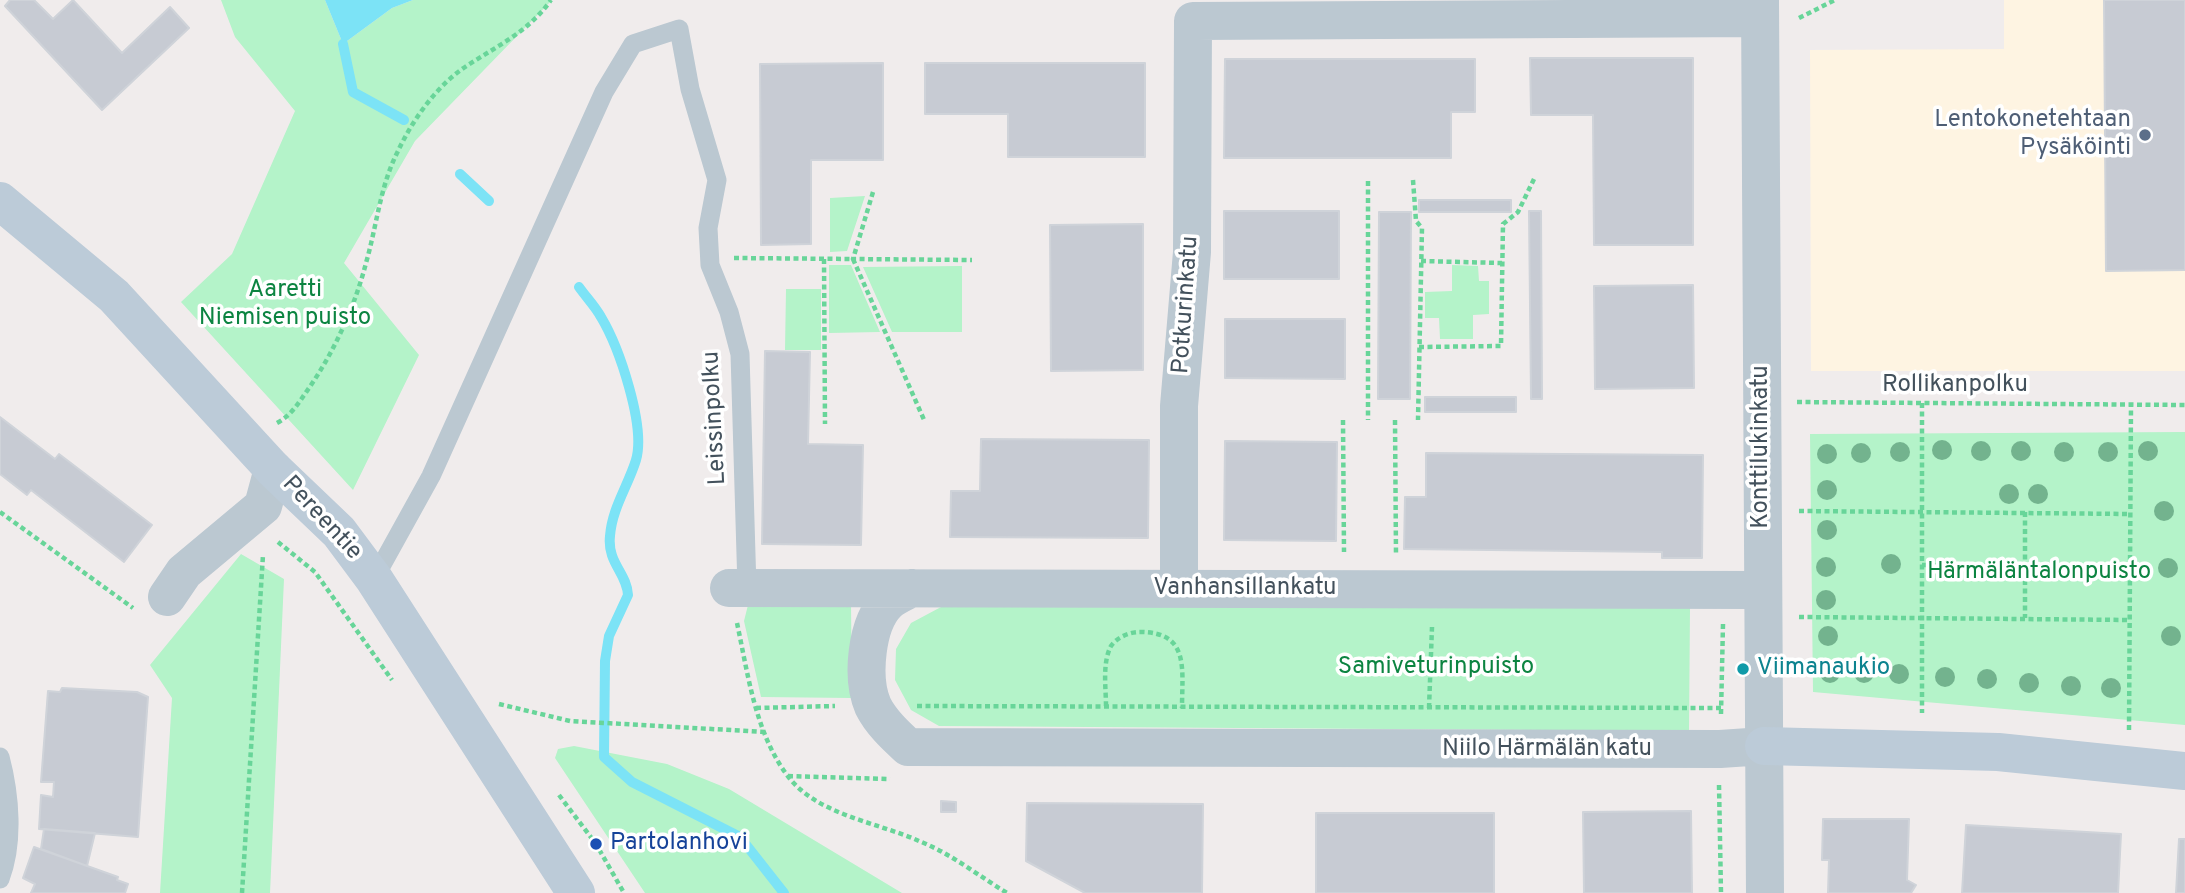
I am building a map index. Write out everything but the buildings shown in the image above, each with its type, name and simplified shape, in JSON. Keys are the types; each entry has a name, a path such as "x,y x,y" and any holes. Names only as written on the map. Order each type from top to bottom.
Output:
{"street":[{"name":"Potkurinkatu","path":"1178,589 1179,407 1192,252 1193,21 1760,9"},
{"name":"Konttilukinkatu","path":"1760,9 1765,893"},
{"name":"Pereentie","path":"0,201 114,296 273,469 339,532 374,579 576,893"},
{"path":"153,604 184,572 263,518 273,469"},
{"name":"Vanhansillankatu","path":"741,580 912,588 1762,590"},
{"path":"873,705 869,689 868,642 888,603 912,588"},
{"name":"Niilo Härmälän katu","path":"873,705 887,726 908,747 1720,749 1764,746 1998,752 2185,771"}],"lane":[{"name":"Leissinpolku","path":"374,579 431,476 604,92 633,44 679,29 690,89 717,180 708,228 710,257 740,354 741,580"},
{"path":"0,757 8,810 7,862 0,879"}],"path":[{"path":"289,417 323,367 352,304 366,264 380,197 398,150 441,87 466,66 511,40 542,13 551,0"},
{"path":"1799,18 1835,0"},
{"path":"1419,347 1501,346 1503,225 1518,212 1534,179"},
{"path":"1413,180 1416,221 1422,228 1418,420"},
{"path":"1368,181 1368,420"},
{"path":"873,192 853,259 925,422"},
{"path":"710,257 972,260"},
{"path":"824,259 825,424"},
{"path":"1421,261 1502,263"},
{"name":"Rollikanpolku","path":"1763,402 2185,405"},
{"path":"1922,403 1922,713"},
{"path":"2129,732 2131,405"},
{"path":"1343,420 1344,565"},
{"path":"1395,420 1396,565"},
{"path":"1798,511 2130,514"},
{"path":"0,512 153,604"},
{"path":"2025,512 2025,618"},
{"path":"263,518 315,572 396,686"},
{"path":"242,893 263,518"},
{"path":"1922,565 2130,568"},
{"path":"741,580 756,708 788,776 813,798 842,812 922,841 1007,893"},
{"path":"1721,893 1720,749 1724,590"},
{"path":"1798,617 2130,620"},
{"path":"1429,708 1431,627 1444,627"},
{"path":"1709,627 1723,628"},
{"path":"1106,706 1106,663 1112,645 1130,632 1159,632 1176,645 1182,663 1182,749"},
{"path":"493,703 570,721 765,732"},
{"path":"756,708 873,705 1722,708"},
{"path":"788,776 820,779"},
{"path":"568,804 624,893"}],"shaded area":[{"path":"2004,0 2185,0 2185,371 1811,371 1810,50 2004,49"}],"green space":[{"name":"Aaretti Niemisen puisto","path":"221,0 325,0 343,44 392,8 413,0 552,0 415,141 344,263 419,355 353,490 181,302 232,254 295,111 235,37"},
{"path":"865,196 847,251 830,252 830,198"},
{"path":"829,265 851,265 880,332 829,333"},
{"path":"1452,265 1478,266 1479,281 1489,281 1489,314 1473,315 1473,339 1440,339 1439,318 1425,318 1425,292 1452,291"},
{"path":"962,266 962,332 892,332 863,267"},
{"path":"786,289 821,289 821,350 785,350"},
{"name":"Härmäläntalonpuisto","path":"2185,432 2185,725 1813,692 1810,434"},
{"path":"241,554 284,579 270,893 160,893 172,698 150,665"},
{"path":"851,603 852,698 761,697 744,621 748,605"},
{"name":"Samiveturinpuisto","path":"941,607 1690,607 1689,731 939,726 911,710 895,680 896,649 911,623"},
{"path":"574,746 667,764 729,789 902,893 645,893 555,758 558,749"}],"water":[{"path":"325,0 413,0 392,8 343,44"}],"waterway":[{"path":"343,44 353,92 404,120"},
{"path":"460,174 489,201"},
{"path":"579,287 599,313 623,366 634,408 638,445 633,470 611,526 611,554 627,587 628,595 609,636 605,661 604,757 632,782 740,837 784,893"}],"place":[{"name":"Lentokonetehtaan Pysäköinti","path":"2145,135"},
{"name":"Viimanaukio","path":"1743,669"},
{"name":"Partolanhovi","path":"596,844"}]}
